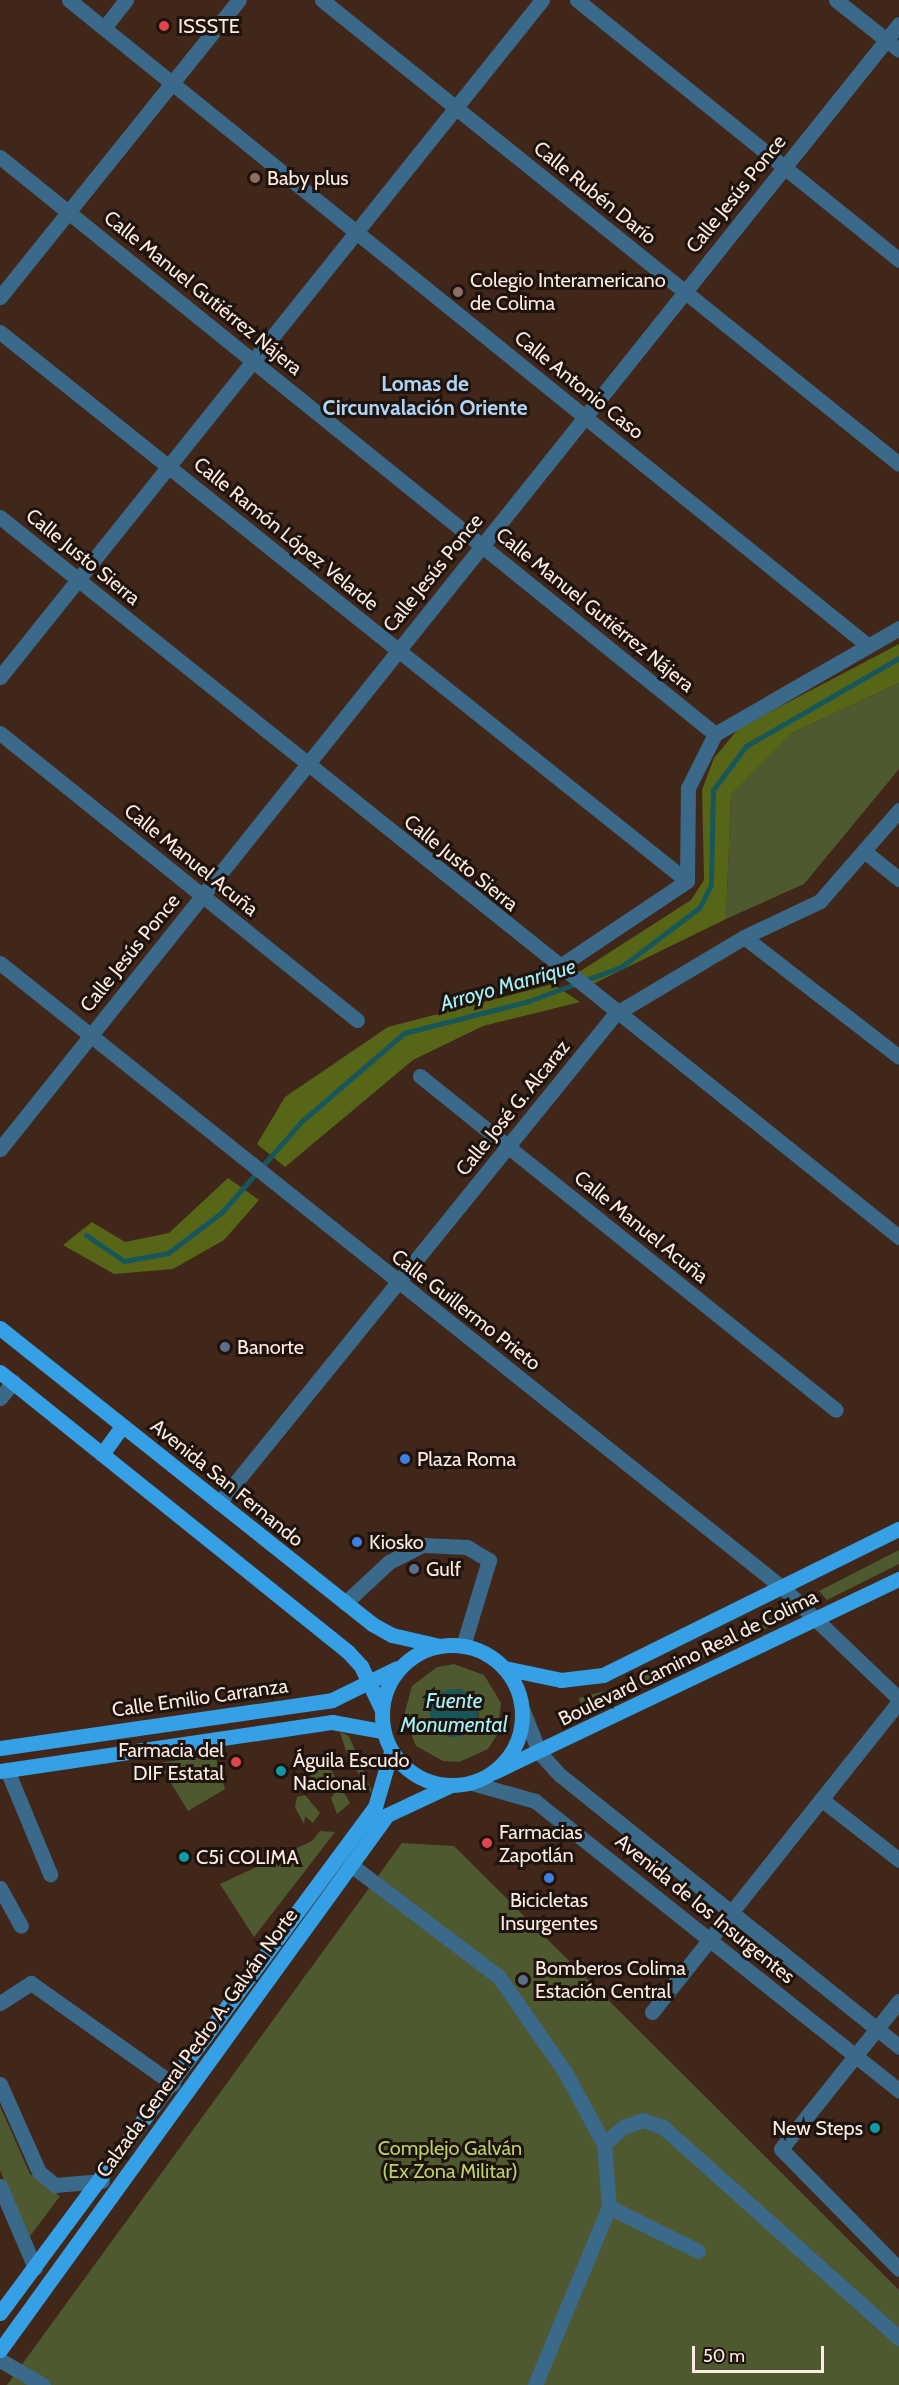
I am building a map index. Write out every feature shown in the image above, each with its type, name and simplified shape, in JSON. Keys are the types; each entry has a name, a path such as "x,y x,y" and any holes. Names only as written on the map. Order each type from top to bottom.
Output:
{"main road":[{"name":"Avenida San Fernando","path":"0,1328 345,1604 392,1635 440,1646"},
{"path":"0,1372 348,1652 369,1683 381,1708 382,1731 391,1752 406,1771 449,1786 472,1783 494,1772 510,1756 523,1711 504,1668 463,1646 440,1646 400,1667 381,1708"},
{"path":"102,1454 122,1426"},
{"name":"Boulevard Camino Real de Colima","path":"504,1668 561,1680 603,1675 784,1589 899,1529"},
{"name":"Boulevard Camino Real de Colima","path":"494,1772 899,1579"},
{"name":"Calle Emilio Carranza","path":"0,1748 332,1700 400,1667"},
{"path":"4,1771 332,1722 382,1731"},
{"name":"Calzada General Pedro A. Galván Norte","path":"0,2313 102,2181 375,1807 391,1752"},
{"name":"Calzada General Pedro A. Galván Norte","path":"0,2350 387,1815 449,1786"}],"street":[{"name":"Calle Antonio Caso","path":"69,0 866,644"},
{"path":"104,28 126,0"},
{"path":"0,297 240,0"},
{"name":"Calle Rubén Darío","path":"322,0 899,465"},
{"path":"0,677 543,0"},
{"path":"577,0 899,260"},
{"path":"836,0 899,50"},
{"name":"Calle Jesús Ponce","path":"0,1149 899,24"},
{"name":"Calle Manuel Gutiérrez Nájera","path":"0,157 715,734"},
{"name":"Calle Ramón López Velarde","path":"0,332 687,882"},
{"name":"Calle Justo Sierra","path":"0,517 561,971 899,1237"},
{"path":"561,971 687,882 688,788 715,734 866,644 899,628"},
{"name":"Calle Manuel Acuña","path":"0,733 357,1020"},
{"name":"Calle José G. Alcaraz","path":"219,1503 396,1281 509,1148 615,1014 744,937 820,901 899,810"},
{"path":"864,851 899,879"},
{"path":"744,937 899,1057"},
{"name":"Calle Guillermo Prieto","path":"0,963 244,1161 784,1589 899,1700"},
{"name":"Calle Manuel Acuña","path":"420,1076 836,1410"},
{"path":"0,1398 13,1382"},
{"path":"345,1604 389,1562 423,1545 467,1547 489,1560 463,1646"},
{"path":"652,2012 899,1700"},
{"name":"Avenida de los Insurgentes","path":"523,1711 539,1752 731,1913 899,2047"},
{"path":"4,1771 50,1874"},
{"name":"Avenida de los Insurgentes","path":"472,1783 535,1801 899,2091"},
{"path":"821,1799 899,1860"},
{"path":"351,1865 499,1977 565,2072 604,2144 609,2207 535,2385"},
{"path":"0,1888 21,1926"},
{"path":"0,2003 31,1983 173,2084"},
{"path":"899,2001 781,2149 899,2269"},
{"path":"0,2084 39,2172 55,2185 102,2181"},
{"path":"604,2144 623,2127 642,2120 663,2127 899,2338"},
{"path":"0,2186 35,2268"},
{"path":"609,2207 698,2251"},
{"path":"0,2360 43,2385"}],"green space":[{"path":"899,644 899,683 792,733 731,795 726,919 593,984 579,972 691,900 704,880 702,790 714,758 739,728"},
{"path":"899,683 899,769 804,884 726,919 731,795 792,733"},
{"path":"553,984 580,1002 483,1026 413,1060 285,1167 257,1144 285,1097 388,1027"},
{"path":"228,1178 259,1200 224,1240 173,1269 114,1274 63,1245 92,1222 125,1242 169,1233"},
{"path":"899,1550 899,1564 827,1600 819,1591"},
{"path":"772,1617 780,1622 583,1714 579,1698 626,1685"},
{"path":"454,1664 484,1675 501,1703 497,1735 488,1749 459,1762 443,1761 416,1746 404,1716 412,1686 437,1667","holes":["460,1689 473,1698 479,1714 477,1722 450,1737 436,1730 429,1709 437,1695"]},
{"path":"340,1732 349,1736 374,1796 349,1760"},
{"path":"215,1755 225,1789 188,1811 159,1763"},
{"path":"312,1767 330,1768 338,1783 314,1792 309,1786"},
{"path":"340,1786 350,1803 337,1814 331,1798"},
{"path":"305,1795 320,1813 313,1823 305,1816 304,1824 295,1807 297,1797"},
{"path":"320,1831 335,1832 254,1937 220,1884 312,1841"},
{"name":"Complejo Galván (Ex Zona Militar)","path":"402,1843 454,1846 899,2290 899,2385 7,2385"},
{"path":"0,2106 30,2174 60,2196 28,2239 0,2170"}],"water":[{"name":"Fuente Monumental","path":"449,1689 459,1689 474,1699 478,1713 477,1722 468,1733 459,1737 449,1737 434,1727 430,1718 430,1708 440,1693"}],"waterway":[{"name":"Arroyo Manrique","path":"86,1235 124,1261 168,1253 222,1212 302,1121 404,1033 526,1002 621,967 700,907 711,884 713,790 746,746 899,658"}],"place":[{"name":"ISSSTE","path":"164,26"},
{"name":"Baby plus","path":"255,178"},
{"name":"Colegio Interamericano de Colima","path":"458,292"},
{"name":"Banorte","path":"225,1347"},
{"name":"Plaza Roma","path":"405,1459"},
{"name":"Kiosko","path":"357,1542"},
{"name":"Gulf","path":"414,1569"},
{"name":"Farmacia del DIF Estatal","path":"236,1762"},
{"name":"Águila Escudo Nacional","path":"281,1771"},
{"name":"Farmacias Zapotlán","path":"487,1843"},
{"name":"C5i COLIMA","path":"184,1857"},
{"name":"Bicicletas Insurgentes","path":"549,1878"},
{"name":"Bomberos Colima Estación Central","path":"523,1980"},
{"name":"New Steps","path":"875,2128"}],"district":[{"name":"Lomas de Circunvalación Oriente","path":"425,396"}]}
